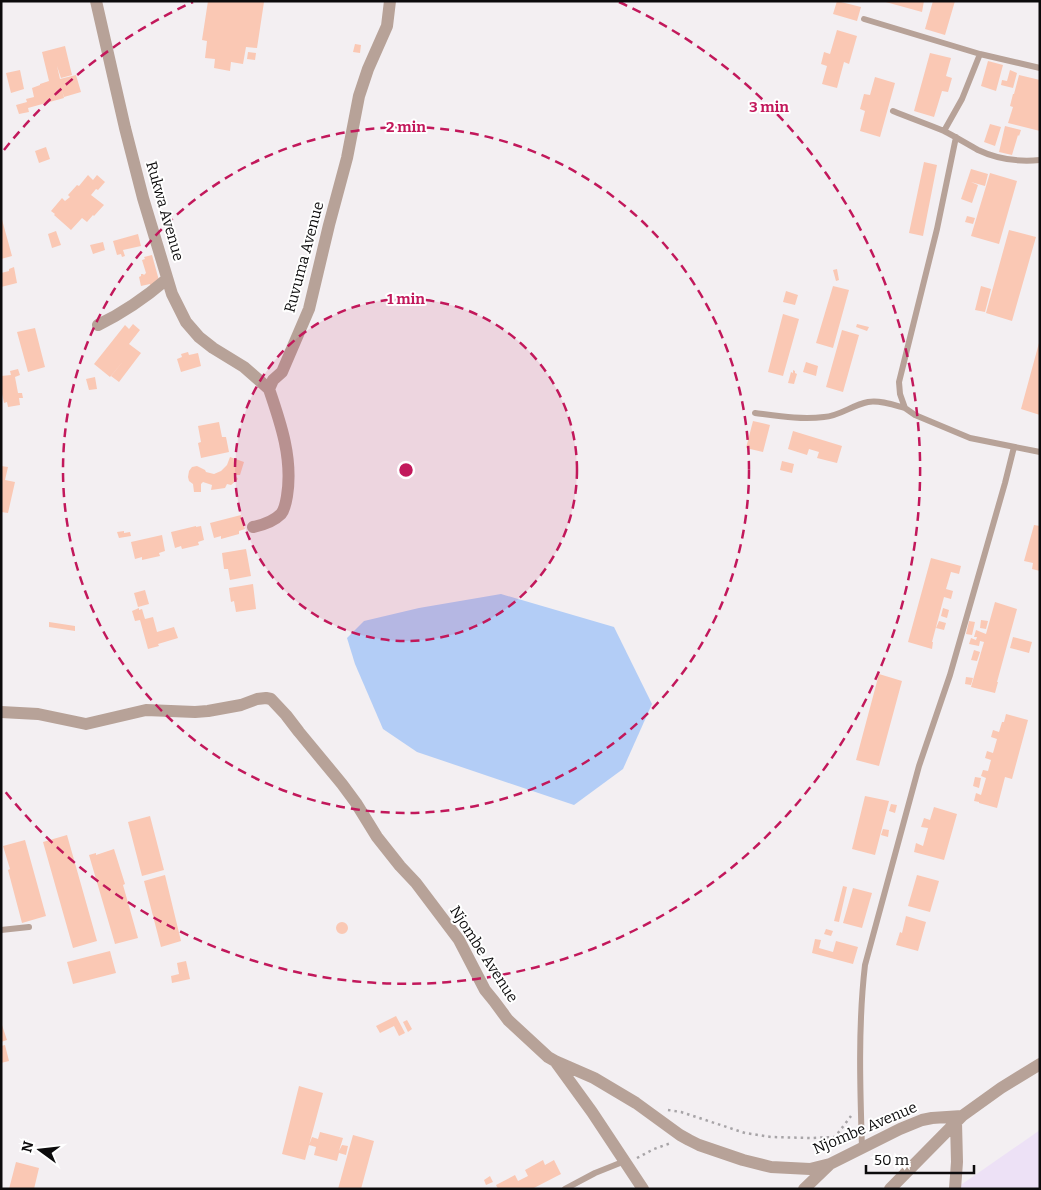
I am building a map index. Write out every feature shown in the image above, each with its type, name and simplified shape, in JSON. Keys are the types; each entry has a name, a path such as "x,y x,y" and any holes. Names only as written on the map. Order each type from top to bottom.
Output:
{"street":[{"name":"Rukwa Avenue","path":"96,1 143,198 172,294 186,322 199,337 244,367 269,389"},
{"name":"Ruvuma Avenue","path":"269,389 272,380 283,370 309,309 347,158 359,96 368,69 387,26 390,1"},
{"path":"98,325 110,320 137,303 167,278"},
{"path":"253,527 269,523 281,514 285,506 287,492 288,465 284,438 269,389"},
{"name":"Njombe Avenue","path":"1,712 38,714 86,724 146,710 208,711 241,705 257,698 271,700 286,715 342,784 377,837 416,883 459,940 485,990 508,1020 540,1050 555,1061 594,1078 636,1103 689,1140 743,1160 772,1167 810,1169 830,1164 922,1120 959,1119"},
{"path":"555,1061 592,1112 643,1189"},
{"path":"890,1189 959,1119 1001,1088 1040,1064"},
{"path":"955,1189 959,1119"},
{"path":"804,1189 830,1164"}],"lane":[{"path":"864,19 980,54 1040,68"},
{"path":"944,131 962,99 980,54"},
{"path":"893,111 944,131 980,150 1004,158 1030,161 1040,160"},
{"path":"905,408 900,394 900,382 937,229 956,137"},
{"path":"755,413 799,418 820,418 838,414 868,402 881,402 905,408 929,422 970,438 1040,452"},
{"path":"862,1148 862,995 865,965 919,766 950,675 1006,484 1014,447"},
{"path":"1,930 29,927"},
{"path":"565,1189 594,1173 625,1162"}],"path":[{"path":"650,1113 660,1109 671,1110 745,1133 771,1137 835,1137 861,1102"},
{"path":"625,1162 662,1146 689,1140"}],"shaded area":[{"path":"1040,1130 1040,1189 955,1189"}],"water":[{"path":"501,594 614,627 652,704 623,769 574,805 417,752 383,729 355,664 347,638 364,621 419,608"}],"building":[{"path":"208,1 264,2 257,48 246,47 243,64 231,62 230,71 214,68 215,59 205,58 207,41 202,40"},
{"path":"837,1 861,7 857,21 833,14"},
{"path":"882,1 924,1 922,12"},
{"path":"933,1 955,1 945,35 925,29"},
{"path":"837,30 857,36 849,64 844,62 837,88 822,84 827,66 821,64 824,52 830,54"},
{"path":"355,44 361,45 360,53 353,52"},
{"path":"65,46 72,75 61,78 57,66 60,79 76,75 81,92 64,97 62,90 64,98 28,108 29,112 19,114 16,105 27,102 26,99 34,97 32,88 49,81 42,52"},
{"path":"248,52 256,53 255,60 247,59"},
{"path":"930,53 951,58 946,76 952,78 948,92 942,91 934,117 914,111"},
{"path":"988,61 1003,65 996,91 981,86"},
{"path":"20,70 24,89 11,93 6,73"},
{"path":"1010,70 1017,73 1013,88 1001,85 1002,80 1007,81"},
{"path":"1019,75 1040,80 1040,131 1008,123 1013,107 1010,106"},
{"path":"875,77 895,83 880,137 860,131 865,111 860,109 864,94 870,95"},
{"path":"990,124 1001,127 995,146 984,142"},
{"path":"1005,126 1021,130 1012,155 999,152"},
{"path":"46,147 50,159 39,163 35,151"},
{"path":"924,162 937,165 923,236 909,233"},
{"path":"971,169 988,174 985,186 971,182 978,185 972,203 961,199"},
{"path":"990,173 1017,181 999,244 971,236"},
{"path":"88,175 93,180 97,175 105,182 91,195 104,205 87,222 82,218 71,230 51,211 62,198 65,201 70,197 68,195"},
{"path":"1,216 12,256 1,259"},
{"path":"967,216 975,218 973,224 965,222"},
{"path":"1009,230 1036,237 1012,321 986,313"},
{"path":"56,231 61,245 52,248 48,234"},
{"path":"138,234 141,246 123,250 125,256 117,255 113,241"},
{"path":"103,242 105,250 93,254 90,245"},
{"path":"152,255 160,284 150,287 150,284 141,286 139,277 141,274 144,275 146,273 142,260 145,259 144,257"},
{"path":"14,267 17,283 1,287 1,273 9,271 9,269"},
{"path":"837,269 839,280 836,281 833,270"},
{"path":"833,286 849,290 833,348 816,343"},
{"path":"981,286 991,289 985,312 975,310"},
{"path":"786,291 798,295 795,305 783,302"},
{"path":"783,314 799,319 783,376 768,372"},
{"path":"133,324 140,330 129,344 141,353 119,382 111,376 124,360 110,377 94,364 125,325 129,329"},
{"path":"857,324 869,327 867,331 856,327"},
{"path":"35,328 45,367 28,372 17,332"},
{"path":"842,330 859,335 843,392 826,387"},
{"path":"1040,343 1040,415 1021,409"},
{"path":"188,352 189,355 198,353 201,366 181,372 177,359 182,357 181,354"},
{"path":"806,362 818,366 816,376 803,372"},
{"path":"18,369 20,375 15,377 18,393 22,393 23,398 19,398 20,405 8,407 7,402 4,403 1,376 11,375 10,371"},
{"path":"793,370 797,374 794,384 788,383"},
{"path":"95,377 97,389 89,390 86,379"},
{"path":"753,421 770,425 763,452 746,448"},
{"path":"219,422 222,437 226,437 229,452 201,458 198,443 201,442 198,426"},
{"path":"793,431 842,446 837,463 817,458 819,452 809,449 807,455 788,449"},
{"path":"230,457 244,462 240,475 235,475 238,479 231,485 227,484 225,488 211,490 212,485 203,482 201,484 201,492 194,492 193,484 189,481 188,477 192,467 197,466 206,472 214,474 221,471 227,465"},
{"path":"782,461 794,464 792,473 780,470"},
{"path":"1,466 8,467 5,480 15,482 8,513 1,512"},
{"path":"241,515 245,529 239,531 239,534 221,539 221,536 214,538 210,523"},
{"path":"1034,525 1040,526 1040,571 1032,569 1033,563 1024,561"},
{"path":"201,526 204,540 198,542 199,545 182,549 181,546 175,548 171,532"},
{"path":"124,531 124,533 130,532 131,536 119,538 117,532"},
{"path":"162,535 165,551 159,553 160,556 142,560 142,557 135,559 131,542"},
{"path":"246,549 251,576 230,580 228,569 224,569 222,553"},
{"path":"931,558 961,566 959,574 951,572 946,589 953,591 951,599 944,597 932,642 932,649 908,642"},
{"path":"253,584 256,609 236,612 234,601 231,602 229,588"},
{"path":"145,590 149,604 138,607 134,593"},
{"path":"995,602 1017,609 995,693 971,687 984,642 980,641 979,646 969,644 971,638 976,640 977,637 974,637 976,630 986,634"},
{"path":"139,608 139,610 142,609 145,619 153,617 157,632 174,627 178,638 148,649 140,620 135,621 132,611"},
{"path":"943,608 949,610 947,618 941,616"},
{"path":"981,620 988,621 986,629 980,628"},
{"path":"939,621 946,623 944,630 936,628"},
{"path":"969,621 975,622 972,635 966,634"},
{"path":"49,622 75,626 75,631 49,627"},
{"path":"1013,637 1032,642 1029,653 1010,648"},
{"path":"974,650 980,652 977,661 971,660"},
{"path":"879,674 902,681 879,766 856,760"},
{"path":"966,677 973,678 971,685 965,684"},
{"path":"1006,714 1028,720 1012,779 1005,777 997,808 974,801 976,793 981,795 986,778 981,776 983,770 988,771 991,760 985,758 987,751 993,753 997,739 991,737 993,730 999,732"},
{"path":"975,777 981,778 979,788 973,786"},
{"path":"865,796 889,801 875,855 852,849"},
{"path":"891,804 897,805 895,813 889,811"},
{"path":"934,807 957,814 944,860 914,852 916,843 923,846 928,828 921,827 924,818 930,820"},
{"path":"150,816 164,870 142,876 128,822"},
{"path":"883,829 889,830 888,837 881,835"},
{"path":"67,835 97,941 73,948 43,842"},
{"path":"25,840 46,916 22,923 3,846"},
{"path":"114,849 125,884 123,885 138,938 115,944 89,855 96,853 96,855"},
{"path":"165,875 181,941 161,947 144,881"},
{"path":"917,875 939,881 930,912 908,906"},
{"path":"843,886 847,887 839,922 834,921"},
{"path":"853,888 872,893 862,928 843,923"},
{"path":"906,916 926,922 918,951 896,945 900,932 902,933"},
{"path":"340,922 344,922 348,928 344,934 340,934 336,930 336,926"},
{"path":"826,929 833,931 831,936 824,934"},
{"path":"815,939 821,940 819,948 833,952 836,941 858,947 853,964 812,953"},
{"path":"110,951 116,973 73,984 67,962"},
{"path":"186,961 190,979 172,983 171,976 179,974 177,963"},
{"path":"396,1016 405,1033 399,1036 394,1026 380,1033 376,1026"},
{"path":"407,1020 412,1029 408,1032 403,1022"},
{"path":"1,1022 7,1040 1,1042"},
{"path":"5,1045 9,1061 1,1063 1,1046"},
{"path":"299,1086 323,1093 305,1160 282,1154"},
{"path":"320,1132 343,1138 339,1151 342,1145 348,1146 346,1155 339,1153 337,1161 314,1155 316,1147 309,1145 312,1137 318,1139"},
{"path":"353,1135 374,1141 361,1189 338,1189"},
{"path":"543,1160 545,1165 554,1160 561,1174 532,1189 498,1189 496,1185 515,1175 518,1181 528,1176 525,1170"},
{"path":"16,1162 39,1168 34,1189 9,1189"},
{"path":"490,1176 493,1182 486,1185 484,1180"}]}
